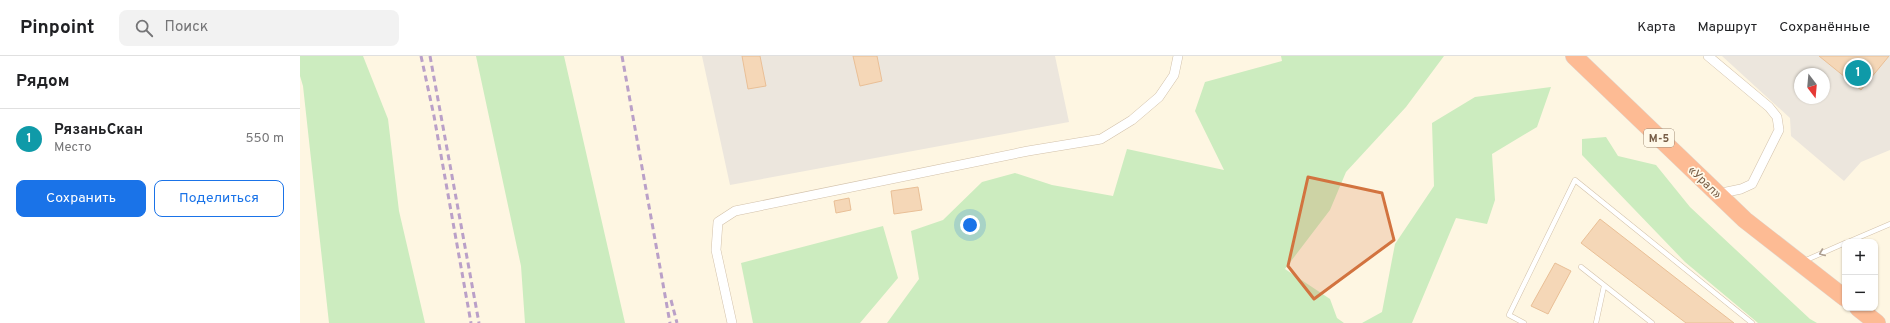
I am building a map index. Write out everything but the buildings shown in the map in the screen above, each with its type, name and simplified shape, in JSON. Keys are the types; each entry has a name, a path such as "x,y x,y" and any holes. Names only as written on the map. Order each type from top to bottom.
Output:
{"highway":[{"name":"«Урал»","path":"1574,56 1745,220 1842,296"},
{"path":"1862,311 1877,323"}],"street":[{"path":"732,323 716,250 718,222 735,211 1028,151 1101,139 1132,120 1159,97 1174,75 1178,56"},
{"path":"1708,56 1769,107 1777,117 1779,130 1752,184 1741,189 1717,194"}],"lane":[{"path":"1524,323 1509,314 1575,180 1752,323"},
{"path":"1855,239 1890,224"},
{"path":"1800,263 1842,244"},
{"path":"1581,267 1652,323"},
{"path":"1596,323 1604,286"}],"highlighted area":[{"path":"1308,177 1382,193 1394,240 1314,299 1288,266"}],"shaded area":[{"path":"702,56 1055,56 1069,122 730,185"},
{"path":"1722,56 1890,56 1890,150 1861,162 1844,181 1791,136 1790,118"}],"green space":[{"path":"300,56 363,56 388,119 399,211 425,323 329,323 303,86 300,76"},
{"path":"476,56 564,56 625,323 525,323 521,266"},
{"path":"1281,56 1444,56 1406,107 1346,172 1330,210 1285,269 1330,299 1337,318 1344,323 887,323 919,279 911,231 943,220 982,182 1015,173 1052,185 1113,196 1127,149 1224,170 1195,111 1205,82 1282,61"},
{"path":"1551,87 1537,127 1492,154 1495,200 1487,224 1456,218 1412,323 1362,323 1382,312 1395,244 1434,186 1432,123 1475,97"},
{"path":"1606,137 1618,156 1656,165 1690,207 1810,319 1817,323 1758,323 1685,262 1582,155 1582,139"},
{"path":"883,226 898,278 860,323 753,323 741,263"}],"railway":[{"path":"421,56 434,116 471,323"},
{"path":"430,56 479,323"},
{"path":"622,56 670,323"},
{"path":"671,300 677,323"}],"place":[{"name":"РязаньСкан","path":"1858,73"}]}
